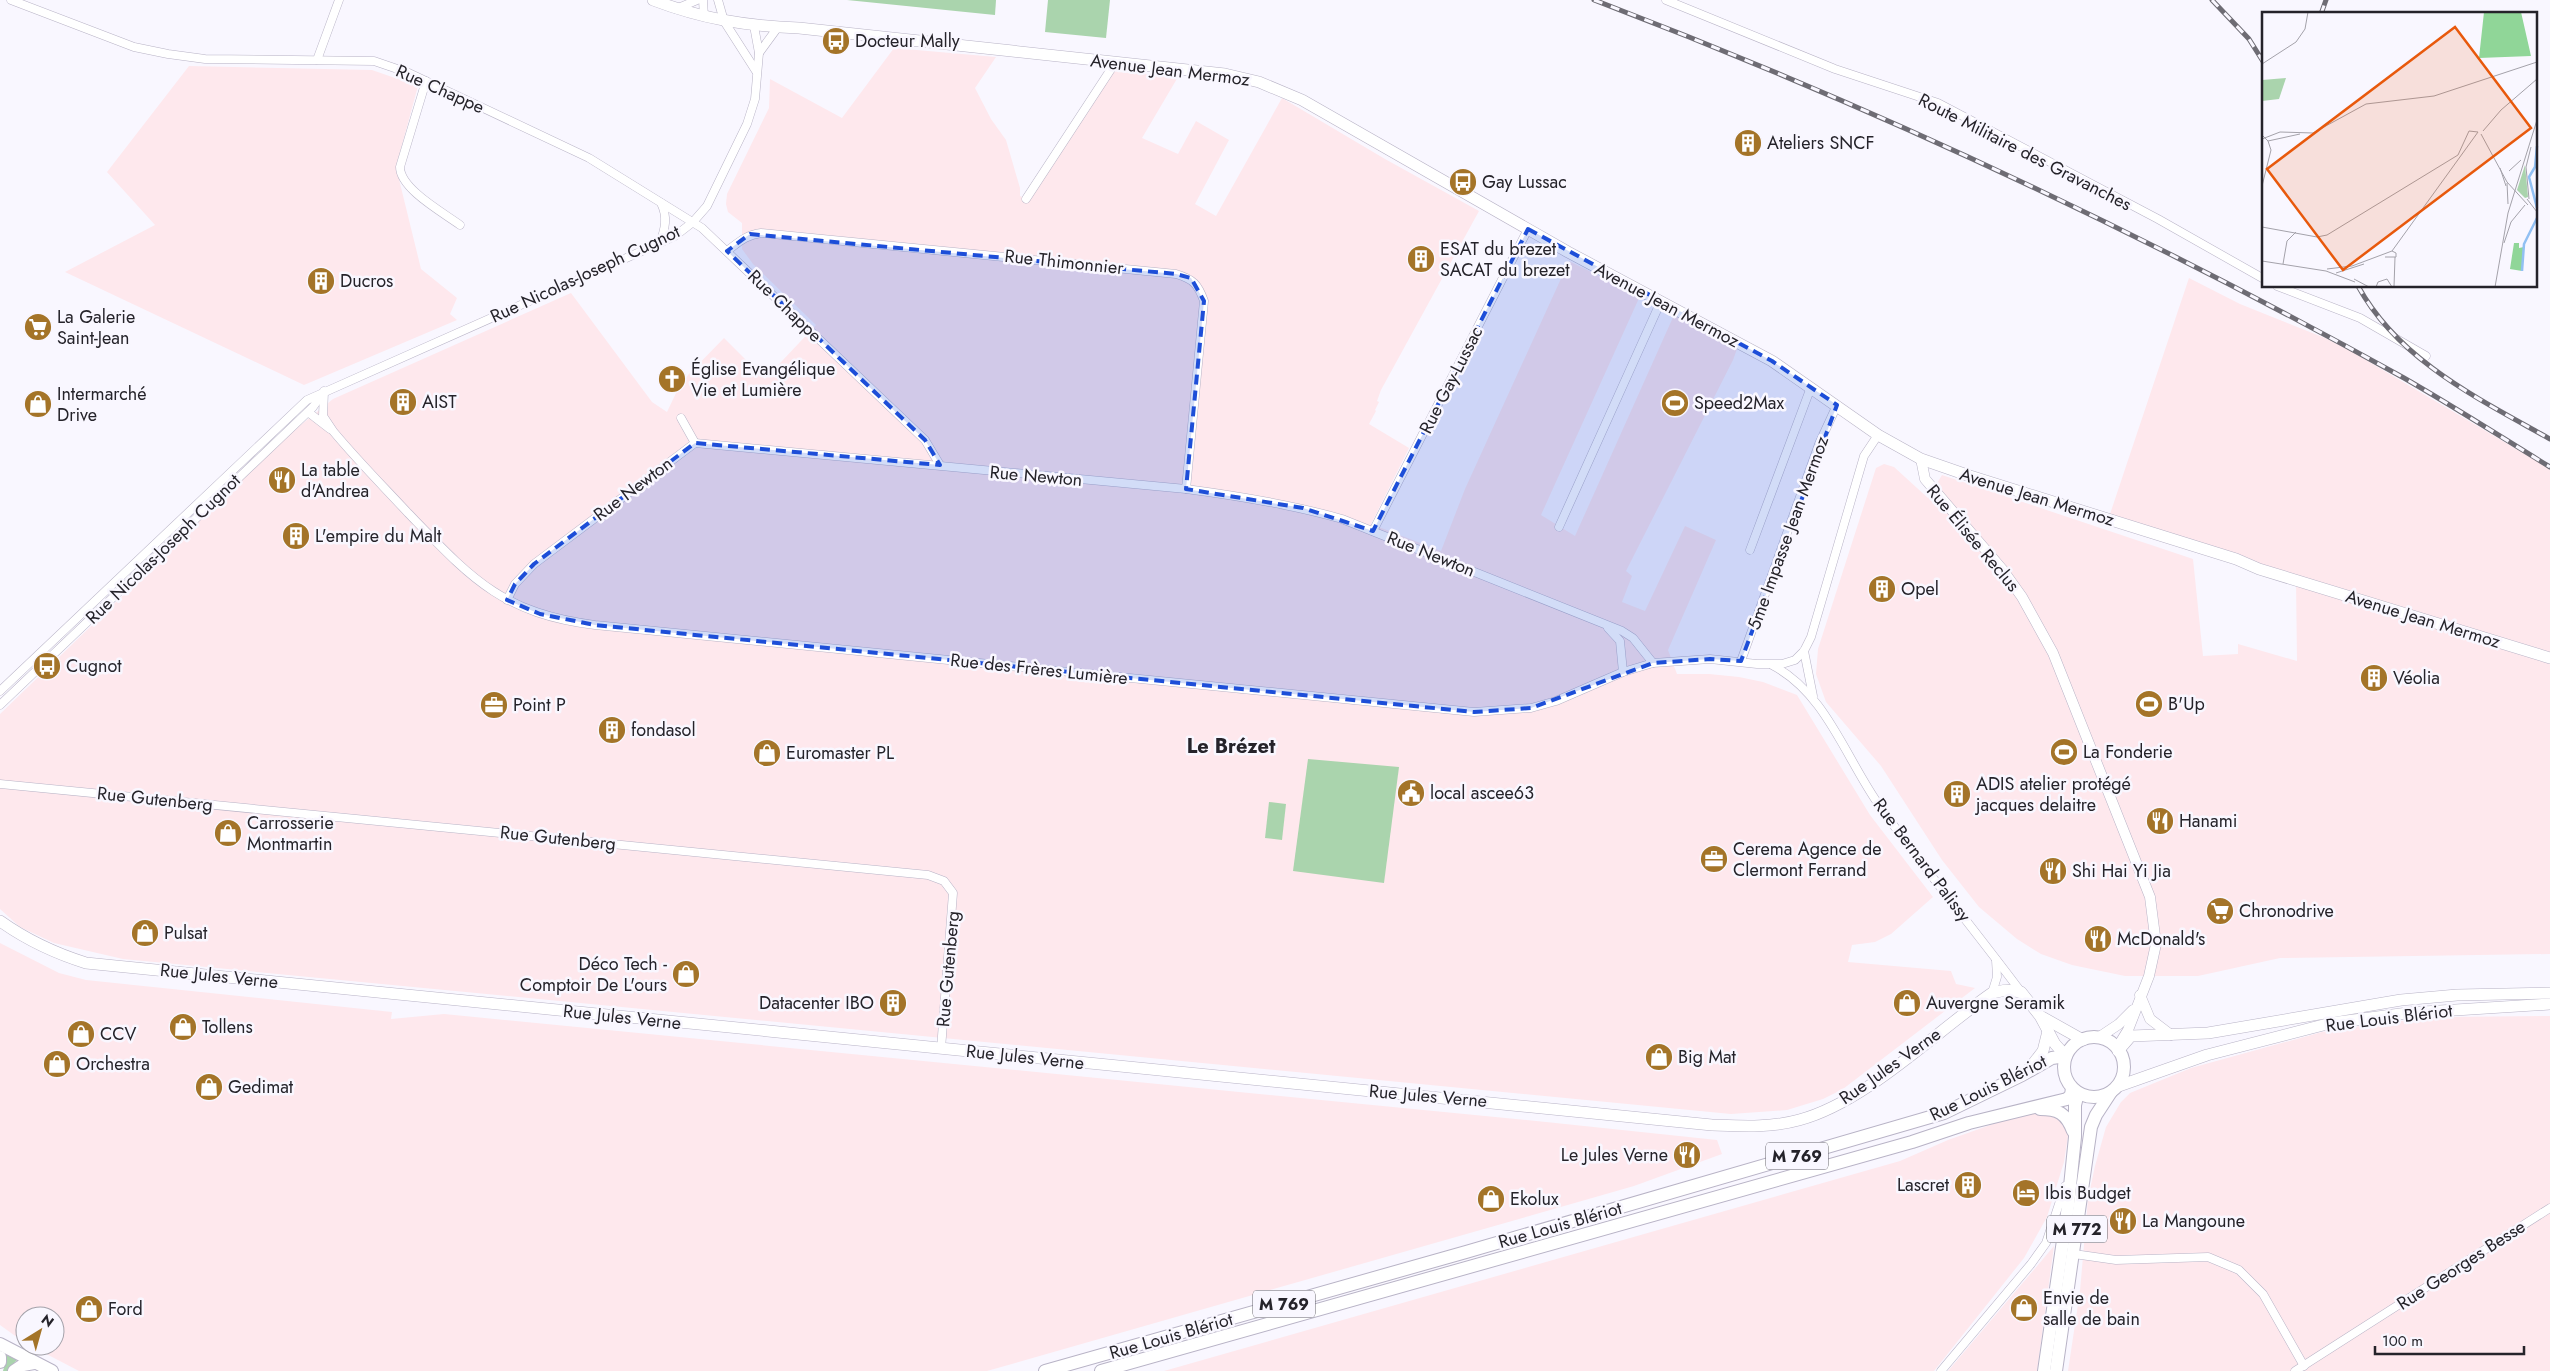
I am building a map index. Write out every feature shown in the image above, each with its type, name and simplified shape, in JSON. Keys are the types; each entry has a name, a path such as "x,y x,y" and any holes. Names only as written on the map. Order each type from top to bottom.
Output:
{"main road":[{"name":"Avenue Jean Mermoz","path":"653,0 704,17 754,26 1225,74 1250,79 1277,88 1302,100 1528,229 1772,361 1878,435 1921,458 1970,476 2236,559 2259,570 2550,658"},
{"name":"Rue Jules Verne","path":"0,921 23,938 49,951 86,963 1712,1124 1771,1125 1799,1120 1850,1098 1992,993"},
{"path":"1992,993 2006,990 2021,992"},
{"name":"Rue Bernard Palissy","path":"2021,992 2040,1016 2055,1044 2066,1056"},
{"name":"Rue Louis Blériot","path":"2117,1050 2131,1036 2208,1033 2401,1000 2456,995 2550,993"},
{"name":"Rue Louis Blériot","path":"2114,1089 2208,1056 2331,1023 2408,1013 2550,1004"},
{"name":"Rue Bernard Palissy","path":"2040,1016 2083,1040"},
{"path":"2022,1075 2037,1061 2043,1051 2048,1031"},
{"path":"2098,1038 2108,1042 2117,1050 2123,1065 2120,1080 2114,1089 2092,1097 2075,1090 2065,1074 2066,1056 2073,1046 2083,1040 2098,1038"},
{"name":"Rue Louis Blériot","path":"1045,1371 1482,1248 1944,1113 2022,1075 2052,1058 2066,1056"},
{"name":"M 772","path":"2056,1371 2091,1127 2096,1115 2114,1089"},
{"name":"Rue Louis Blériot","path":"1101,1371 1902,1144 1968,1123 2067,1099 2075,1090"},
{"name":"M 772","path":"2044,1371 2075,1137 2075,1090"},
{"path":"1968,1123 2042,1109 2058,1110 2064,1114 2075,1137"},
{"path":"0,1344 52,1371"},
{"path":"14,1371 23,1365 34,1363"}],"street":[{"name":"Rue Chappe","path":"11,0 134,46 168,54 205,59 374,61 426,81 589,158 693,222 727,251 925,440 940,465"},
{"path":"317,60 340,0"},
{"path":"676,9 697,0"},
{"path":"704,0 704,17"},
{"path":"718,0 724,21 756,71"},
{"name":"Route Militaire des Gravanches","path":"1666,0 1835,69 1938,103 2158,219 2262,278"},
{"name":"Rue Nicolas-Joseph Cugnot","path":"0,691 285,418 307,400 660,243 675,236 693,222 707,206 747,124 755,99 759,53 754,26"},
{"name":"Rue Nicolas-Joseph Cugnot","path":"759,53 778,28"},
{"path":"1026,199 1115,62"},
{"path":"426,81 400,167 400,174 408,186 460,225"},
{"path":"660,202 666,212 666,224 660,243"},
{"name":"Rue Gay-Lussac","path":"1373,531 1528,229"},
{"name":"Rue Thimonnier","path":"727,251 750,234 761,233 1176,274 1191,278 1199,287 1204,301 1186,489"},
{"path":"2282,288 2360,318 2426,356"},
{"path":"1559,527 1661,301"},
{"path":"1750,550 1811,387"},
{"name":"Rue Nicolas-Joseph Cugnot","path":"0,705 308,412 324,391"},
{"name":"Rue des Frères Lumière","path":"324,391 323,416 333,432"},
{"name":"5me Impasse Jean Mermoz","path":"1741,661 1819,444 1837,405"},
{"name":"Rue des Frères Lumière","path":"308,412 333,432 455,562 485,588 540,614 568,621 1474,712 1531,708 1556,701 1623,672 1653,663 1710,658 1782,664 1795,660 1804,651"},
{"path":"681,418 695,443"},
{"path":"1804,651 1811,638 1864,456 1878,435"},
{"name":"Rue Newton","path":"507,600 514,584 534,564 695,443 940,465 1261,498 1342,519 1602,623 1628,634 1653,663"},
{"name":"Rue Élisée Reclus","path":"1921,458 1925,479 2002,569 2022,597 2053,653 2150,897 2156,944 2149,976 2140,995 2128,1030 2117,1050"},
{"name":"Rue Newton","path":"1602,623 1620,641 1623,672"},
{"name":"Rue Bernard Palissy","path":"1804,651 1813,696"},
{"name":"Rue Bernard Palissy","path":"1770,664 1791,675 1813,696 1878,804 2021,992"},
{"name":"Rue Gutenberg","path":"0,784 928,875 944,881 953,892 954,904 941,1049"},
{"path":"1992,993 1998,977 1996,958"},
{"path":"2140,995 2150,1019 2171,1035"},
{"path":"2098,1038 2119,1024 2136,1008"},
{"path":"1942,1371 2031,1264 2046,1243 2061,1203 2073,1153"},
{"name":"Rue Georges Besse","path":"2296,1371 2550,1208"},
{"path":"2074,1254 2116,1260 2208,1257 2239,1270 2263,1294 2304,1366"}],"highlighted area":[{"path":"1528,229 1772,361 1837,405 1741,661 1710,659 1653,663 1531,708 1474,712 595,625 540,614 507,600 515,584 534,564 695,443 940,465 925,440 727,251 750,234 1176,274 1191,278 1204,301 1186,489 1303,508 1373,531"}],"shaded area":[{"path":"894,48 996,57 975,88 991,119 1006,140 1020,188 1020,196 1026,199 1110,71 1178,77 1142,138 1178,154 1196,121 1229,140 1195,204 1216,216 1282,98 1385,159 1479,211 1381,390 1376,411 1369,424 1409,448 1371,524 1441,551 1465,489 1569,261 1640,296 1541,515 1575,536 1674,315 1737,349 1626,571 1632,576 1622,602 1645,611 1685,526 1716,540 1668,650 1677,674 1709,674 1739,677 1763,682 1797,695 1870,815 1933,897 1891,934 1875,942 1852,945 1848,962 1951,971 1956,984 1975,988 1843,1089 1823,1099 1787,1110 1731,1114 123,959 54,943 20,927 0,909 0,714 292,432 333,399 571,293 652,402 667,412 677,391 688,375 724,338 765,379 816,325 753,264 742,249 742,223 728,212 726,204 727,194 769,108 770,79 842,118"},
{"path":"189,66 372,70 418,86 396,167 421,269 457,298 450,314 457,320 304,385 65,272 155,225 107,172"},
{"path":"2189,278 2240,304 2325,338 2349,350 2550,469 2550,954 2280,958 2198,976 2125,976 2072,965 2041,954 2017,939 1979,907 1942,860 1881,766 1826,702 1816,674 1818,649 1876,468 1884,464 1894,467 1928,498 1942,475 2193,559 2203,656 2238,654 2238,644 2297,661 2296,581 2108,520"},
{"path":"0,943 59,973 86,980 392,1012 391,1019 444,1014 1546,1122 1717,1140 1722,1154 1634,1186 987,1371 79,1371 50,1356 65,1356 65,1306 15,1306 15,1336 0,1325"},
{"path":"2550,1016 2550,1371 2068,1371 2080,1291 2088,1199 2095,1166 2106,1127 2121,1102 2130,1093 2191,1068 2322,1032 2378,1023 2445,1017"},
{"path":"2038,1108 2066,1123 2068,1136 2064,1162 2047,1217 2024,1258 1934,1371 1164,1371 1900,1161 1948,1140"},
{"path":"2054,1246 2037,1371 1948,1371"}],"green space":[{"path":"847,0 996,0 995,15"},
{"path":"1048,0 1110,0 1106,38 1045,32"},
{"path":"1308,759 1399,767 1384,883 1293,871"},
{"path":"1269,802 1286,804 1282,840 1265,838"},
{"path":"3,1353 17,1360 7,1371 3,1371 5,1363"}],"railway":[{"path":"1594,0 1802,83 2006,174 2107,223 2306,324 2404,378 2550,467"},
{"path":"2212,0 2249,39 2262,60"},
{"path":"2322,12 2326,0"},
{"path":"2359,288 2375,312 2395,336 2418,357 2469,393 2550,439"}],"place":[{"name":"Docteur Mally","path":"836,41"},
{"name":"Ateliers SNCF","path":"1748,143"},
{"name":"Gay Lussac","path":"1463,182"},
{"name":"ESAT du brezet SACAT du brezet","path":"1421,259"},
{"name":"Ducros","path":"321,281"},
{"name":"La Galerie Saint-Jean","path":"38,327"},
{"name":"Église Evangélique Vie et Lumière","path":"672,379"},
{"name":"AIST","path":"403,402"},
{"name":"Speed2Max","path":"1675,403"},
{"name":"Intermarché Drive","path":"38,404"},
{"name":"La table d'Andrea","path":"282,480"},
{"name":"L'empire du Malt","path":"296,536"},
{"name":"Opel","path":"1882,589"},
{"name":"Cugnot","path":"47,666"},
{"name":"Véolia","path":"2374,678"},
{"name":"B'Up","path":"2149,704"},
{"name":"Point P","path":"494,705"},
{"name":"fondasol","path":"612,730"},
{"name":"La Fonderie","path":"2064,752"},
{"name":"Euromaster PL","path":"767,753"},
{"name":"local ascee63","path":"1411,793"},
{"name":"ADIS atelier protégé jacques delaitre","path":"1957,794"},
{"name":"Hanami","path":"2160,821"},
{"name":"Carrosserie Montmartin","path":"228,833"},
{"name":"Cerema Agence de Clermont Ferrand","path":"1714,859"},
{"name":"Shi Hai Yi Jia","path":"2053,871"},
{"name":"Chronodrive","path":"2220,911"},
{"name":"Pulsat","path":"145,933"},
{"name":"McDonald's","path":"2098,939"},
{"name":"Déco Tech - Comptoir De L'ours","path":"686,974"},
{"name":"Datacenter IBO","path":"893,1003"},
{"name":"Auvergne Seramik","path":"1907,1003"},
{"name":"Tollens","path":"183,1027"},
{"name":"CCV","path":"81,1034"},
{"name":"Big Mat","path":"1659,1057"},
{"name":"Orchestra","path":"57,1064"},
{"name":"Gedimat","path":"209,1087"},
{"name":"Le Jules Verne","path":"1687,1155"},
{"name":"Lascret","path":"1968,1185"},
{"name":"Ibis Budget","path":"2026,1193"},
{"name":"Ekolux","path":"1491,1199"},
{"name":"La Mangoune","path":"2123,1221"},
{"name":"Envie de salle de bain","path":"2024,1308"},
{"name":"Ford","path":"89,1309"}],"district":[{"name":"Le Brézet","path":"1231,746"}]}
